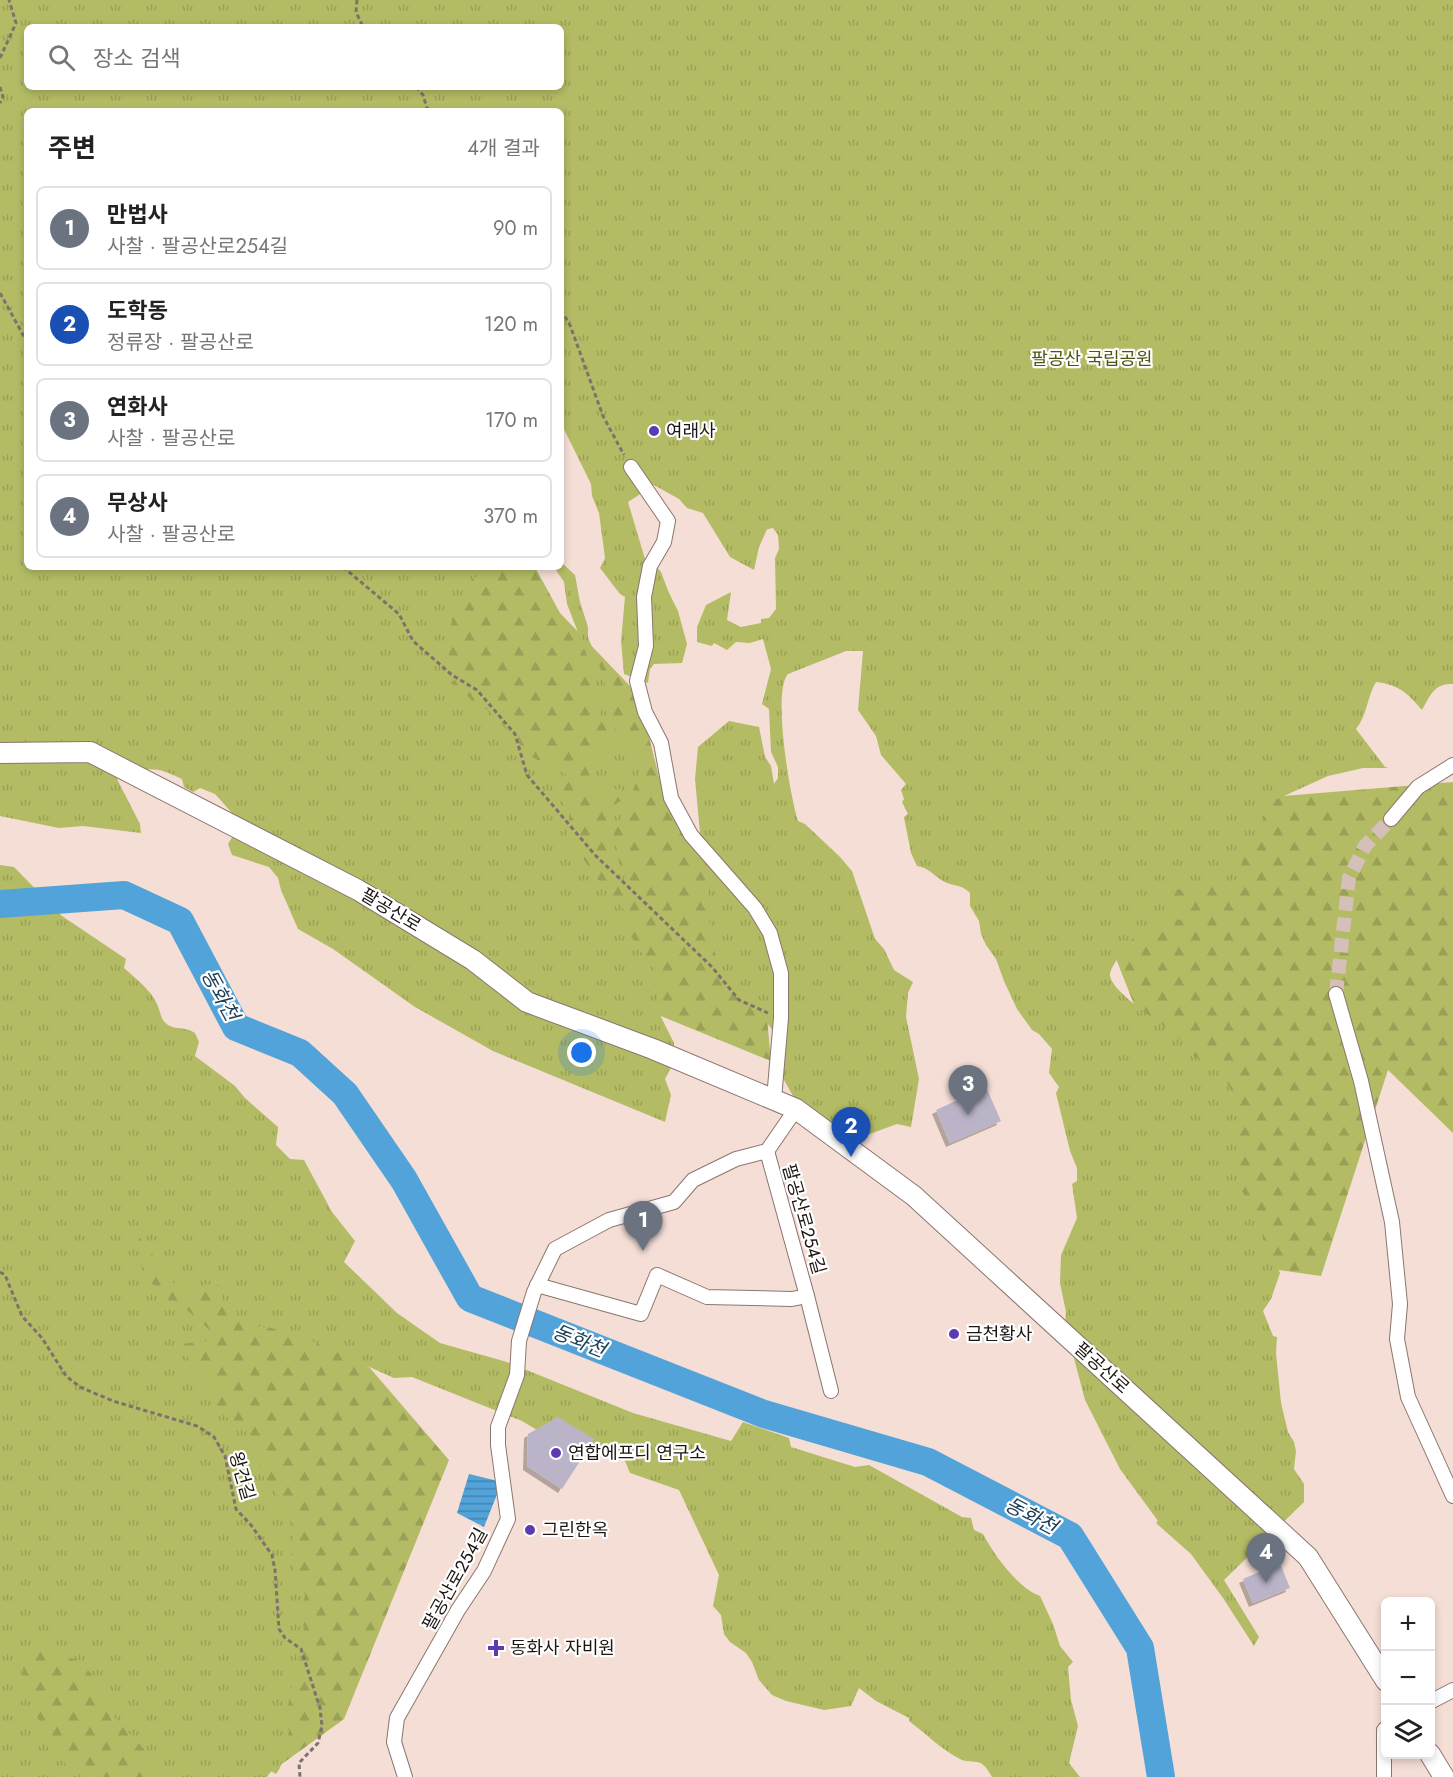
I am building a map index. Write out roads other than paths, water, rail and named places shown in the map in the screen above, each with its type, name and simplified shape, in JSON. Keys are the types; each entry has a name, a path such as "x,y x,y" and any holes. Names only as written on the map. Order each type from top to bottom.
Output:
{"main road":[{"name":"팔공산로","path":"0,753 90,752 358,890 473,960 527,1002 653,1049 796,1109 914,1196 1308,1557 1381,1672"},
{"path":"1434,1759 1444,1777"}],"street":[{"path":"631,467 668,520 664,542 650,566 644,597 646,646 637,681 645,712 661,743 671,798 691,835 755,908 770,933 781,973 781,1018 774,1099"},
{"path":"1391,819 1418,788 1453,765"},
{"path":"1336,994 1361,1081 1392,1222 1400,1304 1397,1339 1408,1397 1453,1496"},
{"name":"팔공산로254길","path":"405,1777 394,1742 397,1718 458,1610 484,1571 508,1519 498,1445 498,1427 517,1376 519,1341 536,1288 555,1249 609,1220 674,1202 693,1180 736,1159 767,1151 796,1109"},
{"name":"팔공산로254길","path":"767,1151 831,1391"},
{"name":"팔공산로254길","path":"536,1288 641,1314 657,1275 707,1297 792,1299 807,1296"},
{"path":"1435,1700 1453,1690"},
{"path":"1384,1759 1384,1777"}],"water":[{"path":"469,1474 502,1482 484,1527 457,1513"}],"waterway":[{"name":"동화천","path":"0,904 124,895 180,921 236,1027 300,1053 345,1094 404,1180 470,1298 764,1414 928,1462 1070,1536 1140,1648 1161,1777"}],"tunnel":[{"path":"1336,994 1349,878 1365,846 1391,819"}],"place":[{"name":"여래사","path":"654,431"},
{"name":"연화사","path":"968,1115"},
{"name":"도학동","path":"851,1157"},
{"name":"만법사","path":"643,1251"},
{"name":"금천황사","path":"954,1334"},
{"name":"연합에프디 연구소","path":"556,1453"},
{"name":"그린한옥","path":"530,1530"},
{"name":"무상사","path":"1266,1583"},
{"name":"동화사 자비원","path":"496,1648"}],"park label":[{"name":"팔공산 국립공원","path":"1092,359"}]}
